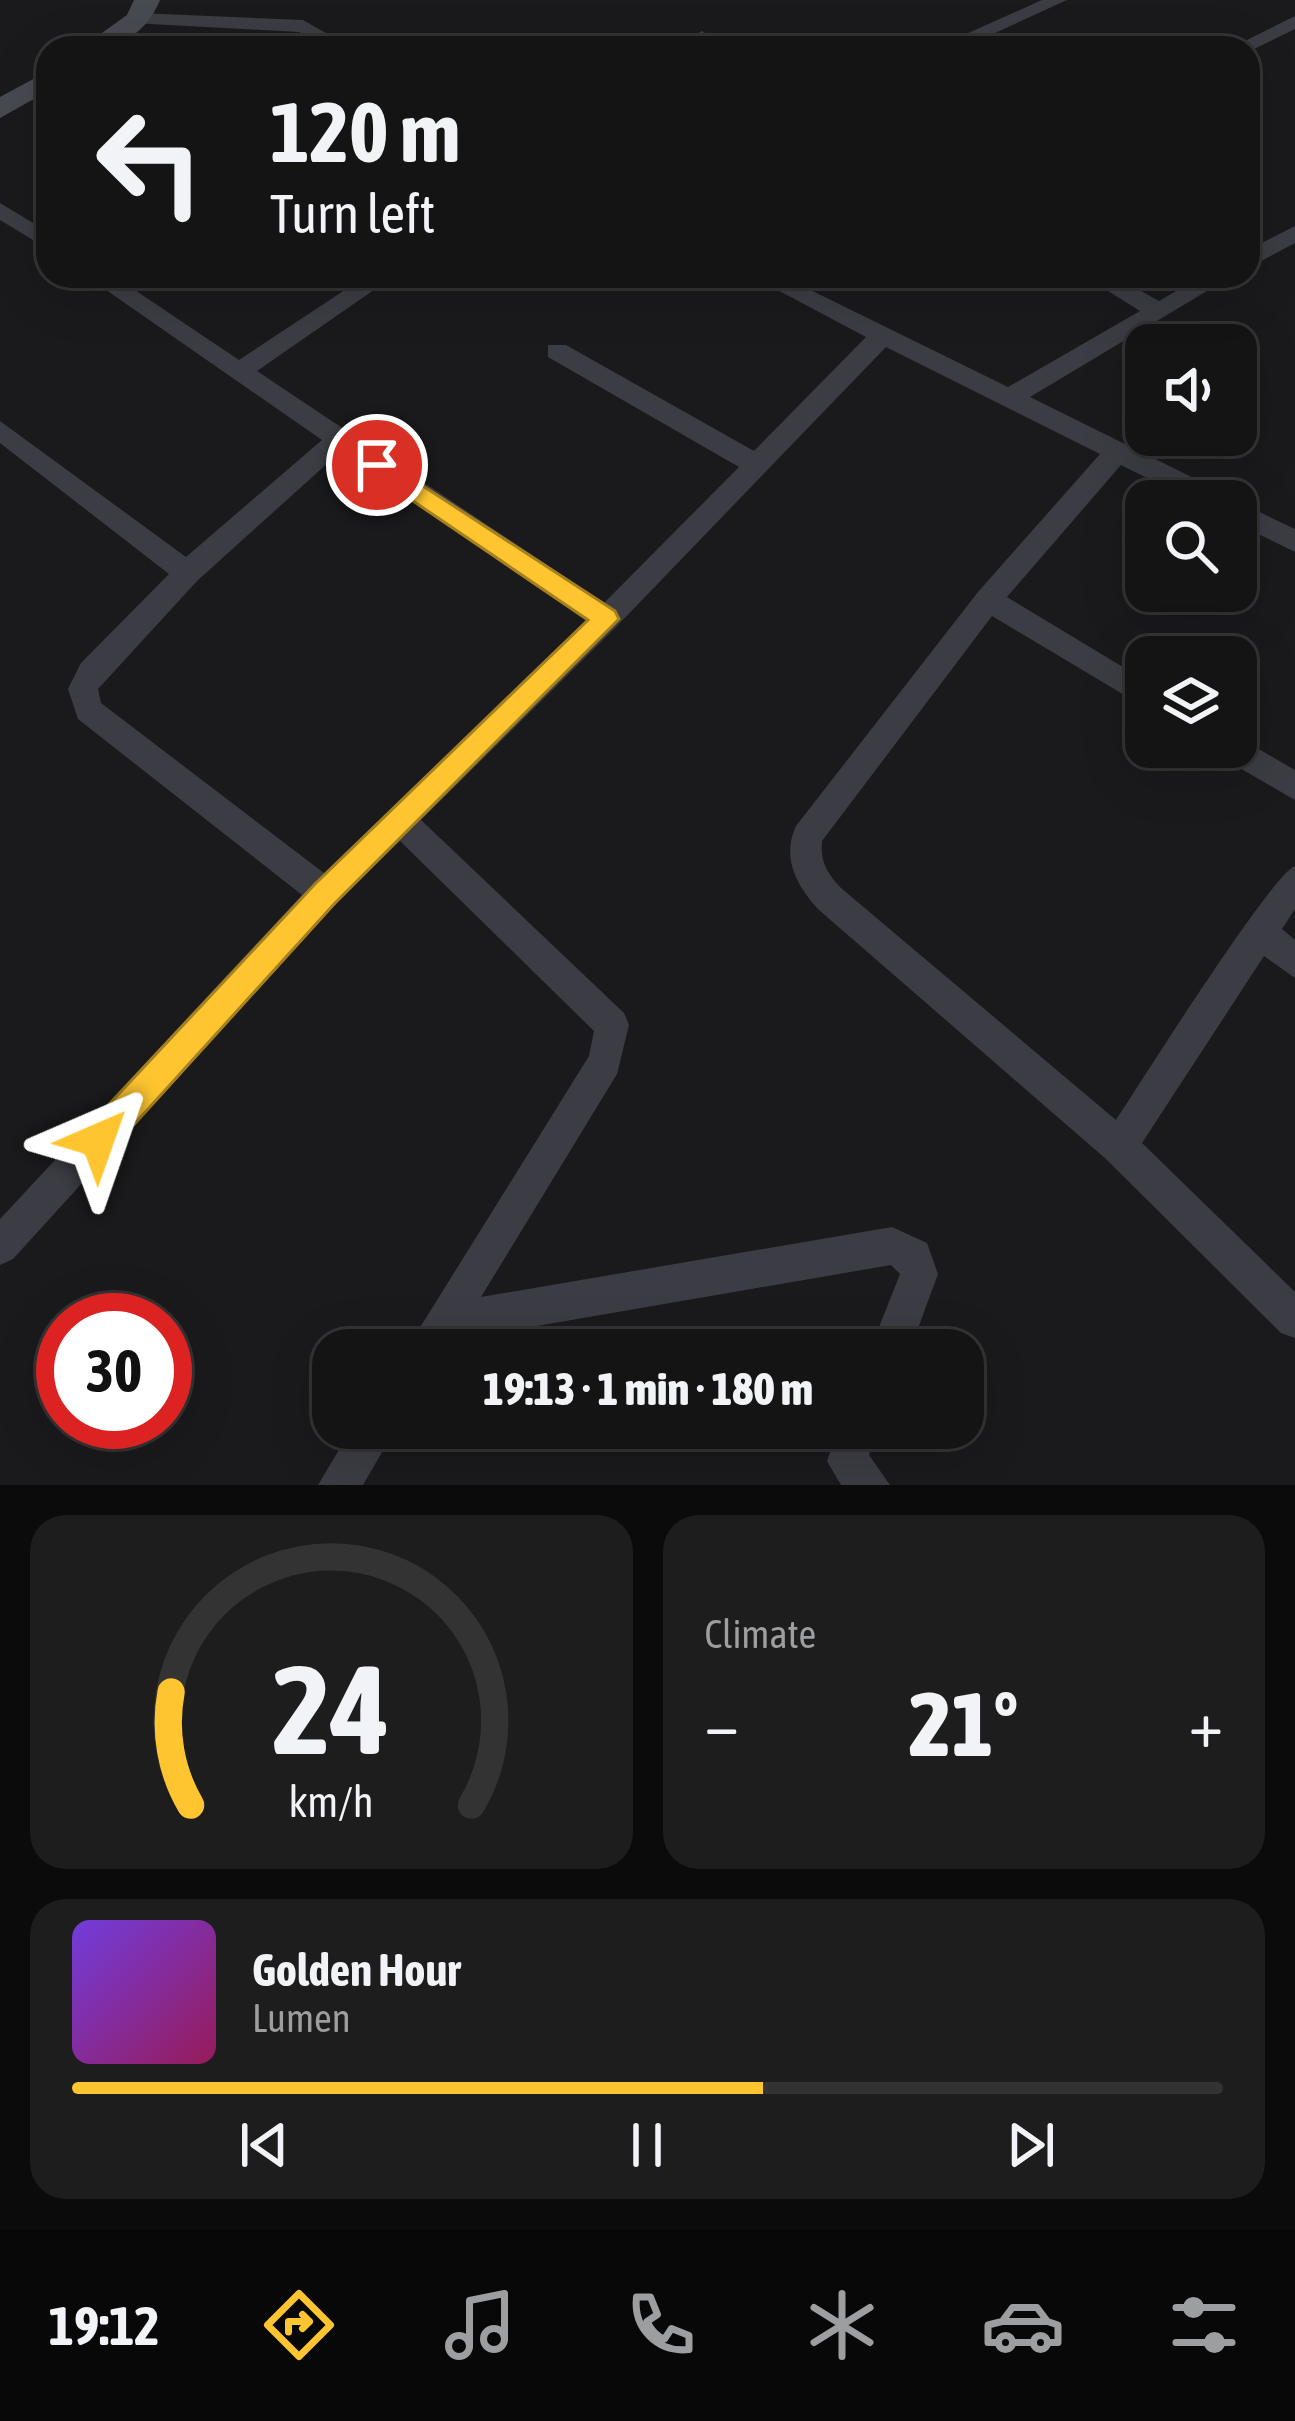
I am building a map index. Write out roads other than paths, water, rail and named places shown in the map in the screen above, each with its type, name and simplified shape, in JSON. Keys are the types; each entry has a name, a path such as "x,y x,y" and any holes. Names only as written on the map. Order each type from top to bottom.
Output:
{"main road":[{"path":"110,36 143,9"},
{"path":"0,109 36,87"}],"street":[{"path":"972,36 1050,1"},
{"path":"143,9 303,26 321,36"},
{"path":"1260,39 1295,22"},
{"path":"0,210 36,234"},
{"path":"1260,253 1295,233"},
{"path":"116,288 606,619"},
{"path":"240,371 354,288"},
{"path":"789,288 1174,480"},
{"path":"1117,288 1158,311"},
{"path":"1007,399 1199,288"},
{"path":"0,1246 325,893 606,619 883,334"},
{"path":"557,351 753,463"},
{"path":"0,430 187,573"},
{"path":"325,893 88,710 83,689 91,672 187,573 339,439"},
{"path":"1117,452 988,601 807,836 803,856 811,880 830,898 1119,1146 1295,1319"},
{"path":"1257,522 1295,541"},
{"path":"988,601 1125,683"},
{"path":"1257,763 1295,786"},
{"path":"400,820 612,1025 605,1062 440,1329"},
{"path":"1119,1146 1295,881"},
{"path":"1259,931 1295,962"},
{"path":"471,1329 892,1246 914,1256 919,1274 898,1329"},
{"path":"339,1485 362,1449"}]}
